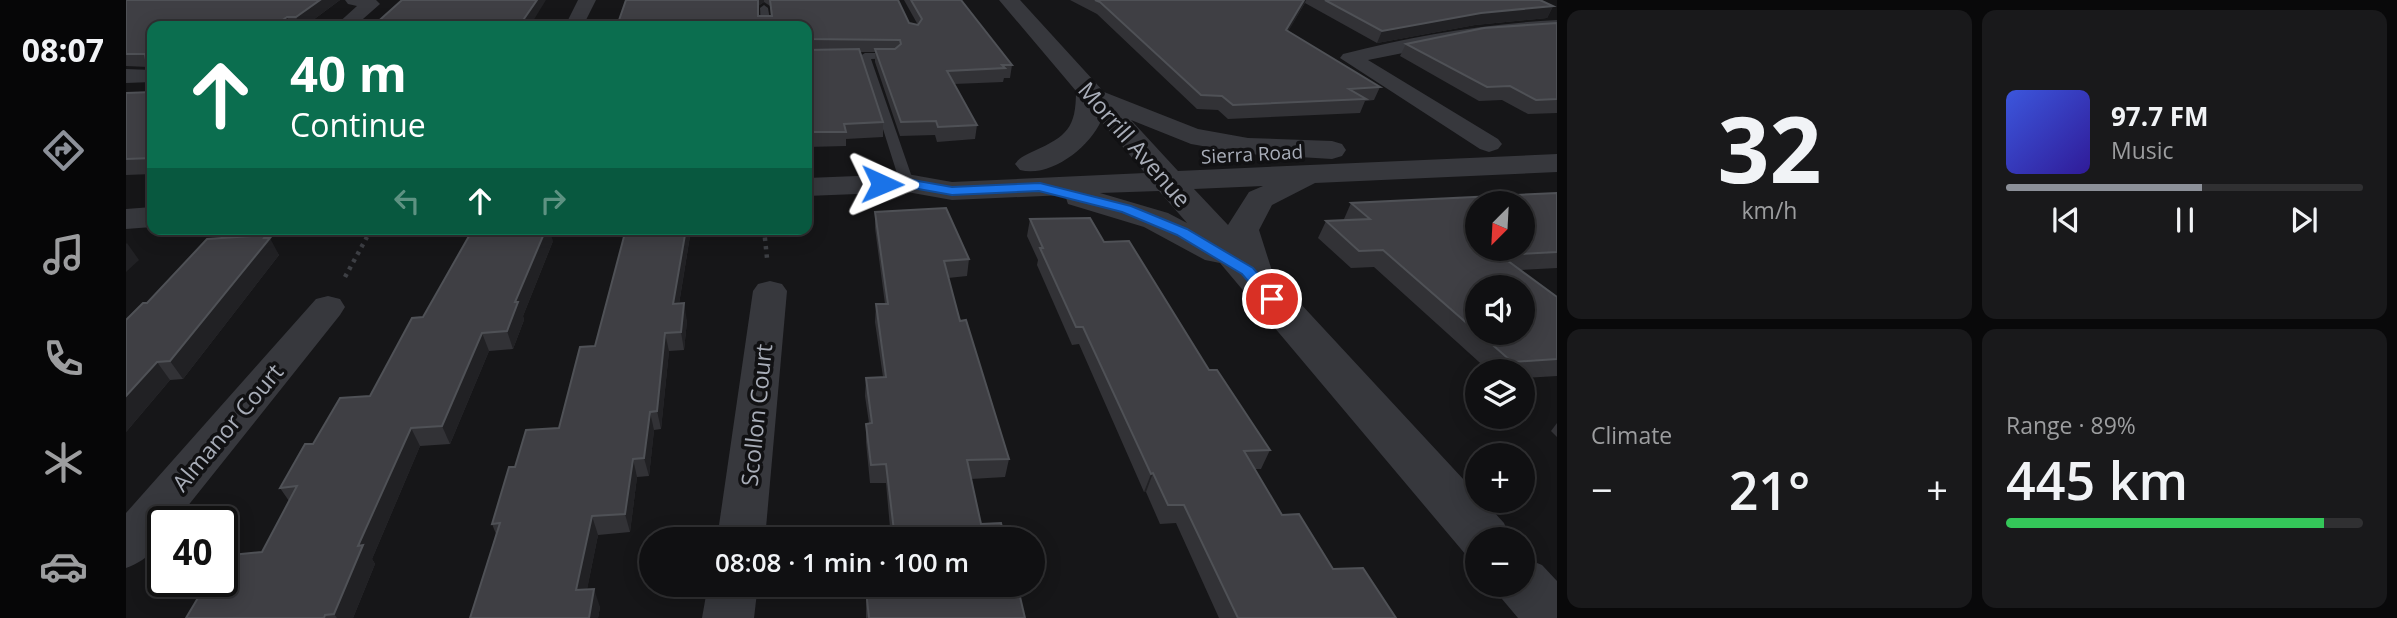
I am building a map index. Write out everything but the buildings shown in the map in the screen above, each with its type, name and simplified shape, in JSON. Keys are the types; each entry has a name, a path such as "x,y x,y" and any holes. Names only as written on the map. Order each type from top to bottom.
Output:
{"street":[{"path":"350,21 371,4 354,0"},
{"path":"576,21 587,0"},
{"name":"Morrill Avenue","path":"1009,0 1474,527"},
{"path":"1489,144 1350,58 1425,40 1498,28 1557,26"},
{"path":"126,76 147,76"},
{"path":"1088,92 1191,136 1325,162"},
{"path":"1088,92 1092,111 1083,131 1035,176 1156,220 1253,277"},
{"name":"Sierra Road","path":"812,187 907,183 952,191 1035,176 1325,162 1489,144 1557,143"},
{"path":"1253,277 1242,230 1260,199 1325,162"},
{"name":"Sierra Road","path":"1325,162 1557,163"},
{"path":"126,219 147,217"},
{"name":"Scollon Court","path":"742,527 768,275"},
{"name":"Almanor Court","path":"126,547 336,292"},
{"path":"727,618 731,597"},
{"path":"1535,597 1554,618"}],"lane":[{"path":"764,8 765,21"},
{"path":"893,56 859,56 907,183"}],"path":[{"path":"765,235 768,275"},
{"path":"336,292 368,237"}],"route":[{"path":"882,184 907,183 952,191 1040,187 1127,209 1182,232 1248,271 1272,299"}]}
